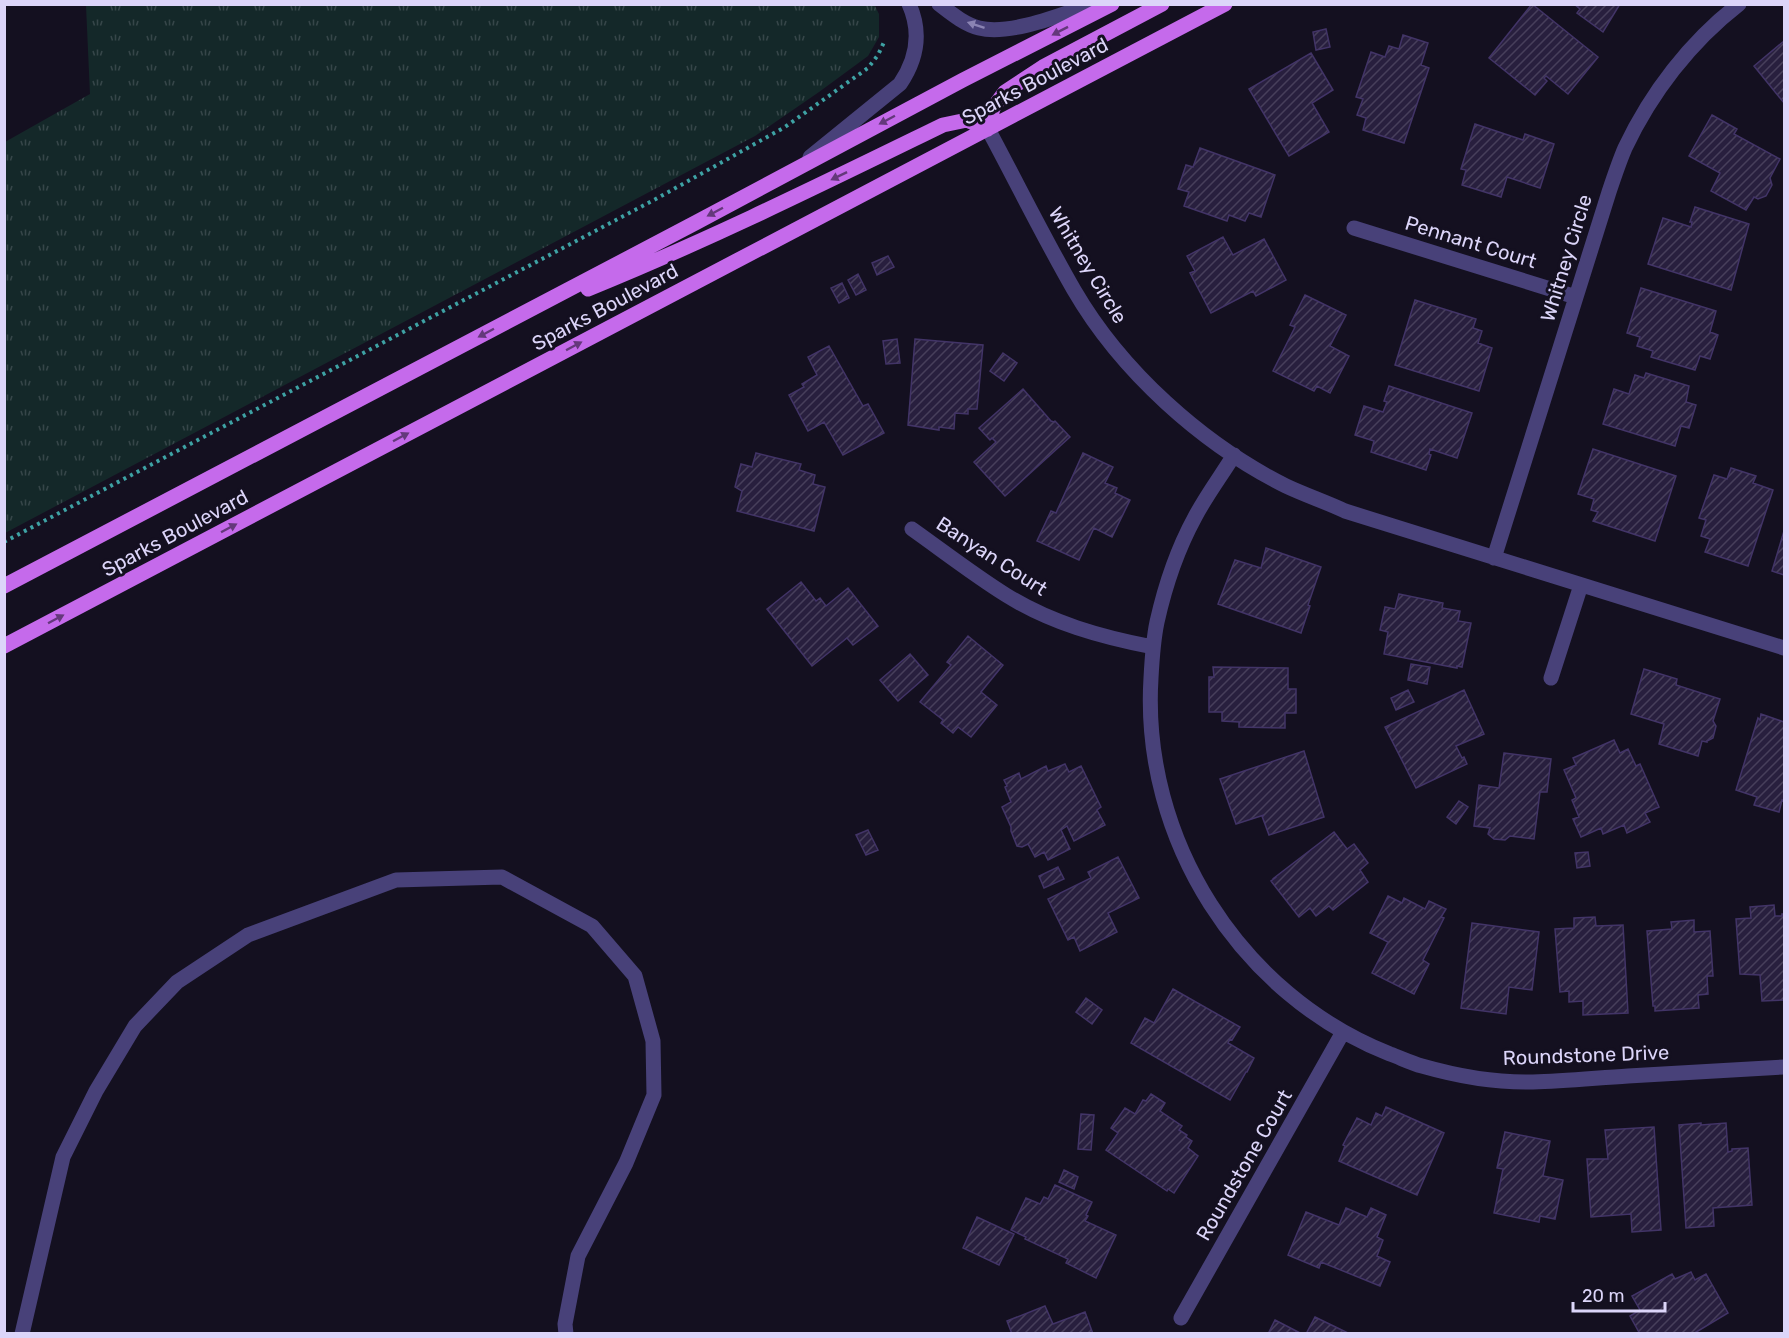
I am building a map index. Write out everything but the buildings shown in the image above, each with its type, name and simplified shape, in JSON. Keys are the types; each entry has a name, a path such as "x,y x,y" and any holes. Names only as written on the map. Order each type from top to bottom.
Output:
{"main road":[{"name":"Sparks Boulevard","path":"4,586 963,80 1112,4"},
{"path":"510,320 663,259 943,125 967,120 988,129 993,108 1005,92 1043,67 1162,4"},
{"name":"Sparks Boulevard","path":"4,646 1225,4"}],"street":[{"path":"795,169 900,84 910,70 917,43 917,30 909,4"},
{"path":"939,4 960,20 980,28 1006,29 1034,23 1093,4"},
{"name":"Whitney Circle","path":"1494,558 1609,192 1625,150 1648,105 1684,55 1739,4"},
{"name":"Whitney Circle","path":"988,129 1075,292 1109,341 1149,386 1198,430 1234,455 1286,485 1345,511 1785,648"},
{"name":"Pennant Court","path":"1354,228 1576,297"},
{"name":"Roundstone Drive","path":"1234,455 1195,517 1172,568 1157,622 1149,702 1153,753 1163,801 1185,859 1204,896 1236,941 1270,978 1312,1012 1343,1032 1371,1046 1420,1065 1476,1078 1530,1082 1785,1066"},
{"name":"Banyan Court","path":"912,529 1007,596 1056,621 1110,639 1153,647"},
{"path":"1551,678 1581,585"},
{"path":"22,1334 63,1157 96,1091 135,1026 177,982 248,935 396,880 502,877 592,926 634,976 653,1041 654,1095 626,1163 578,1256 565,1324 566,1334"},
{"name":"Roundstone Court","path":"1181,1318 1343,1032"}],"path":[{"path":"4,542 654,200 785,127 868,68 878,55 885,40"}],"green space":[{"path":"874,4 879,14 879,37 868,56 755,136 5,533 5,142 90,94 86,5"}]}
